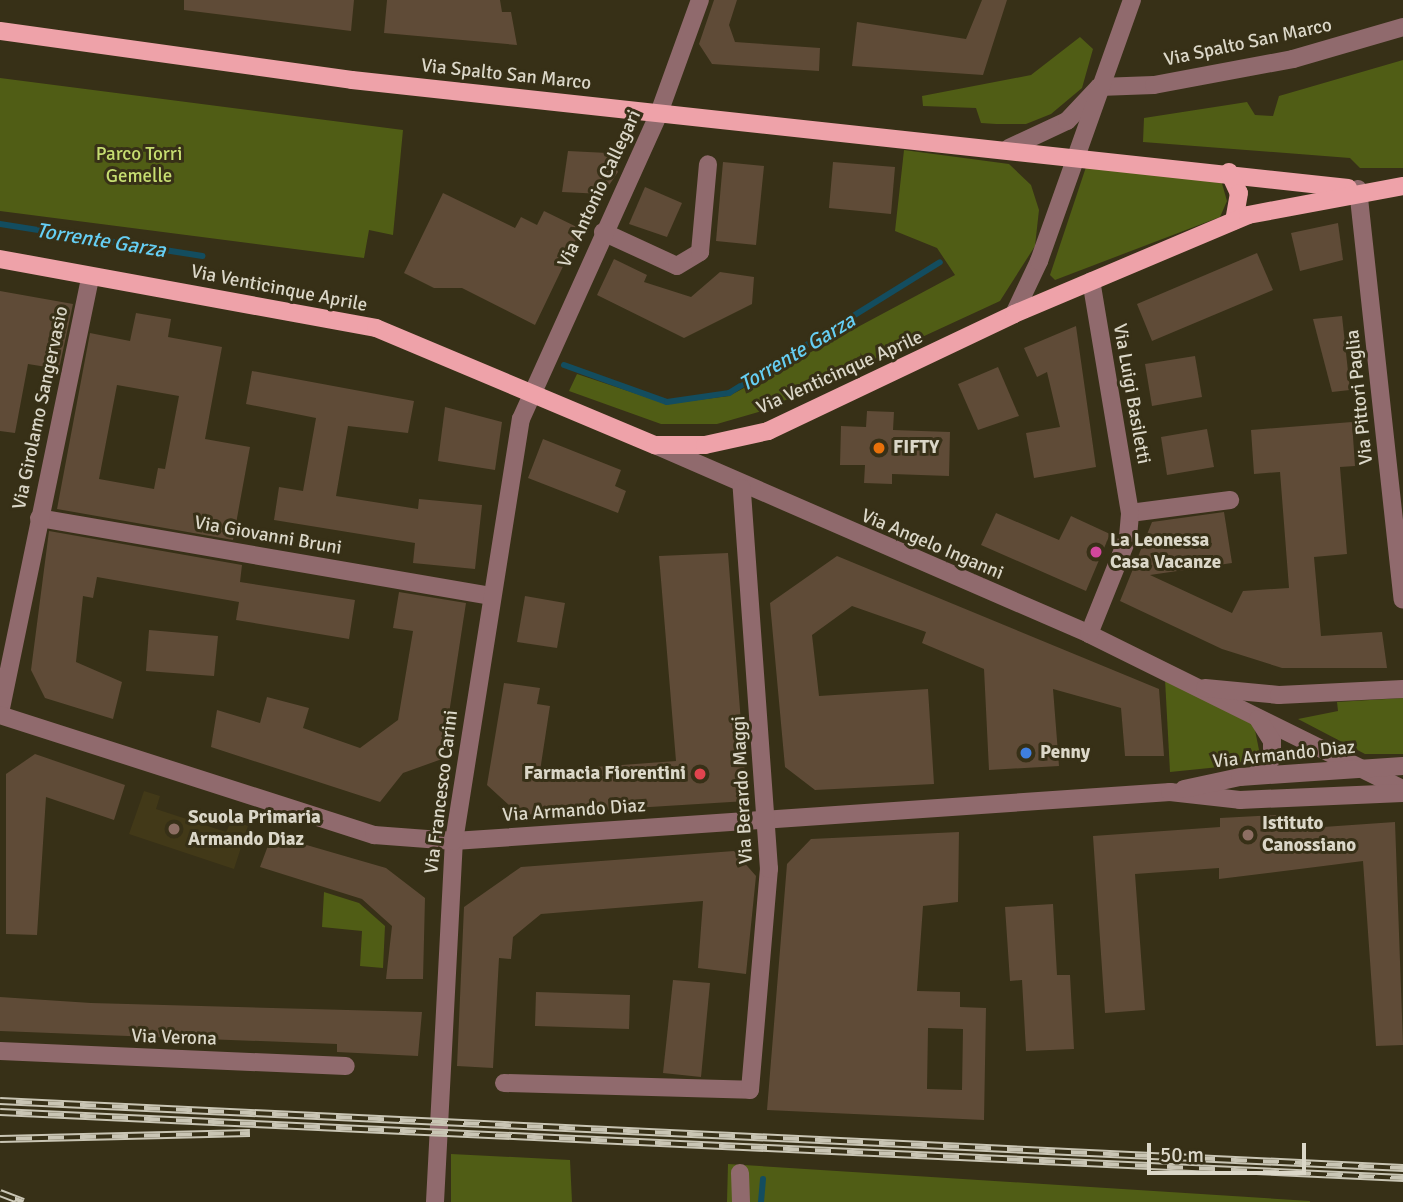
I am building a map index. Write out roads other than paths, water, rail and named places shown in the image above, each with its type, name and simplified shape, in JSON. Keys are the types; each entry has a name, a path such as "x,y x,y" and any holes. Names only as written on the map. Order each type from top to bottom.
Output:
{"main road":[{"name":"Via Spalto San Marco","path":"0,31 108,49 659,113 1229,172 1358,189"},
{"path":"1229,172 1239,193 1234,221"},
{"name":"Via Venticinque Aprile","path":"0,259 376,328 656,445 705,445 768,431 1014,314 1234,221 1358,189 1403,186"}],"street":[{"name":"Via Antonio Callegari","path":"529,392 659,113 700,0"},
{"path":"1014,314 1077,156 1132,0"},
{"name":"Via Spalto San Marco","path":"1100,87 1154,85 1293,59 1403,27"},
{"path":"1009,148 1067,121 1100,87"},
{"path":"603,232 677,266 700,252 708,164"},
{"name":"Via Pittori Paglia","path":"1358,189 1403,600"},
{"name":"Via Girolamo Sangervasio","path":"0,714 90,277"},
{"name":"Via Luigi Basiletti","path":"1088,635 1128,537 1130,513 1091,281"},
{"name":"Via Francesco Carini","path":"435,1202 454,841 490,596 529,392"},
{"name":"Via Angelo Inganni","path":"656,445 742,488 1088,635 1364,768 1403,791"},
{"name":"Via Berardo Maggi","path":"504,1083 750,1090 769,818 742,488"},
{"path":"1130,513 1230,500"},
{"name":"Via Giovanni Bruni","path":"39,518 490,596"},
{"name":"Via Angelo Inganni","path":"1191,686 1279,695 1403,689"},
{"name":"Via Armando Diaz","path":"0,714 374,835 454,841 1170,792 1255,775 1403,766"},
{"path":"1255,775 1272,758 1272,741 1258,719"},
{"name":"Via Armando Diaz","path":"1170,792 1240,800 1403,791"},
{"name":"Via Verona","path":"0,1051 346,1066"},
{"path":"740,1173 741,1202"}],"waterway":[{"name":"Torrente Garza","path":"0,224 202,256"},
{"name":"Torrente Garza","path":"564,365 667,402 729,393 940,262"},
{"path":"761,1202 763,1179"}],"railway":[{"path":"0,1101 1403,1168"},
{"path":"0,1112 1403,1178"},
{"path":"0,1139 250,1133"},
{"path":"0,1193 23,1202"}],"place":[{"name":"FIFTY","path":"879,448"},
{"name":"La Leonessa Casa Vacanze","path":"1096,552"},
{"name":"Penny","path":"1026,753"},
{"name":"Farmacia Fiorentini","path":"700,774"},
{"name":"Scuola Primaria Armando Diaz","path":"174,829"},
{"name":"Istituto Canossiano","path":"1248,835"}],"park label":[{"name":"Parco Torri Gemelle","path":"139,166"}]}
